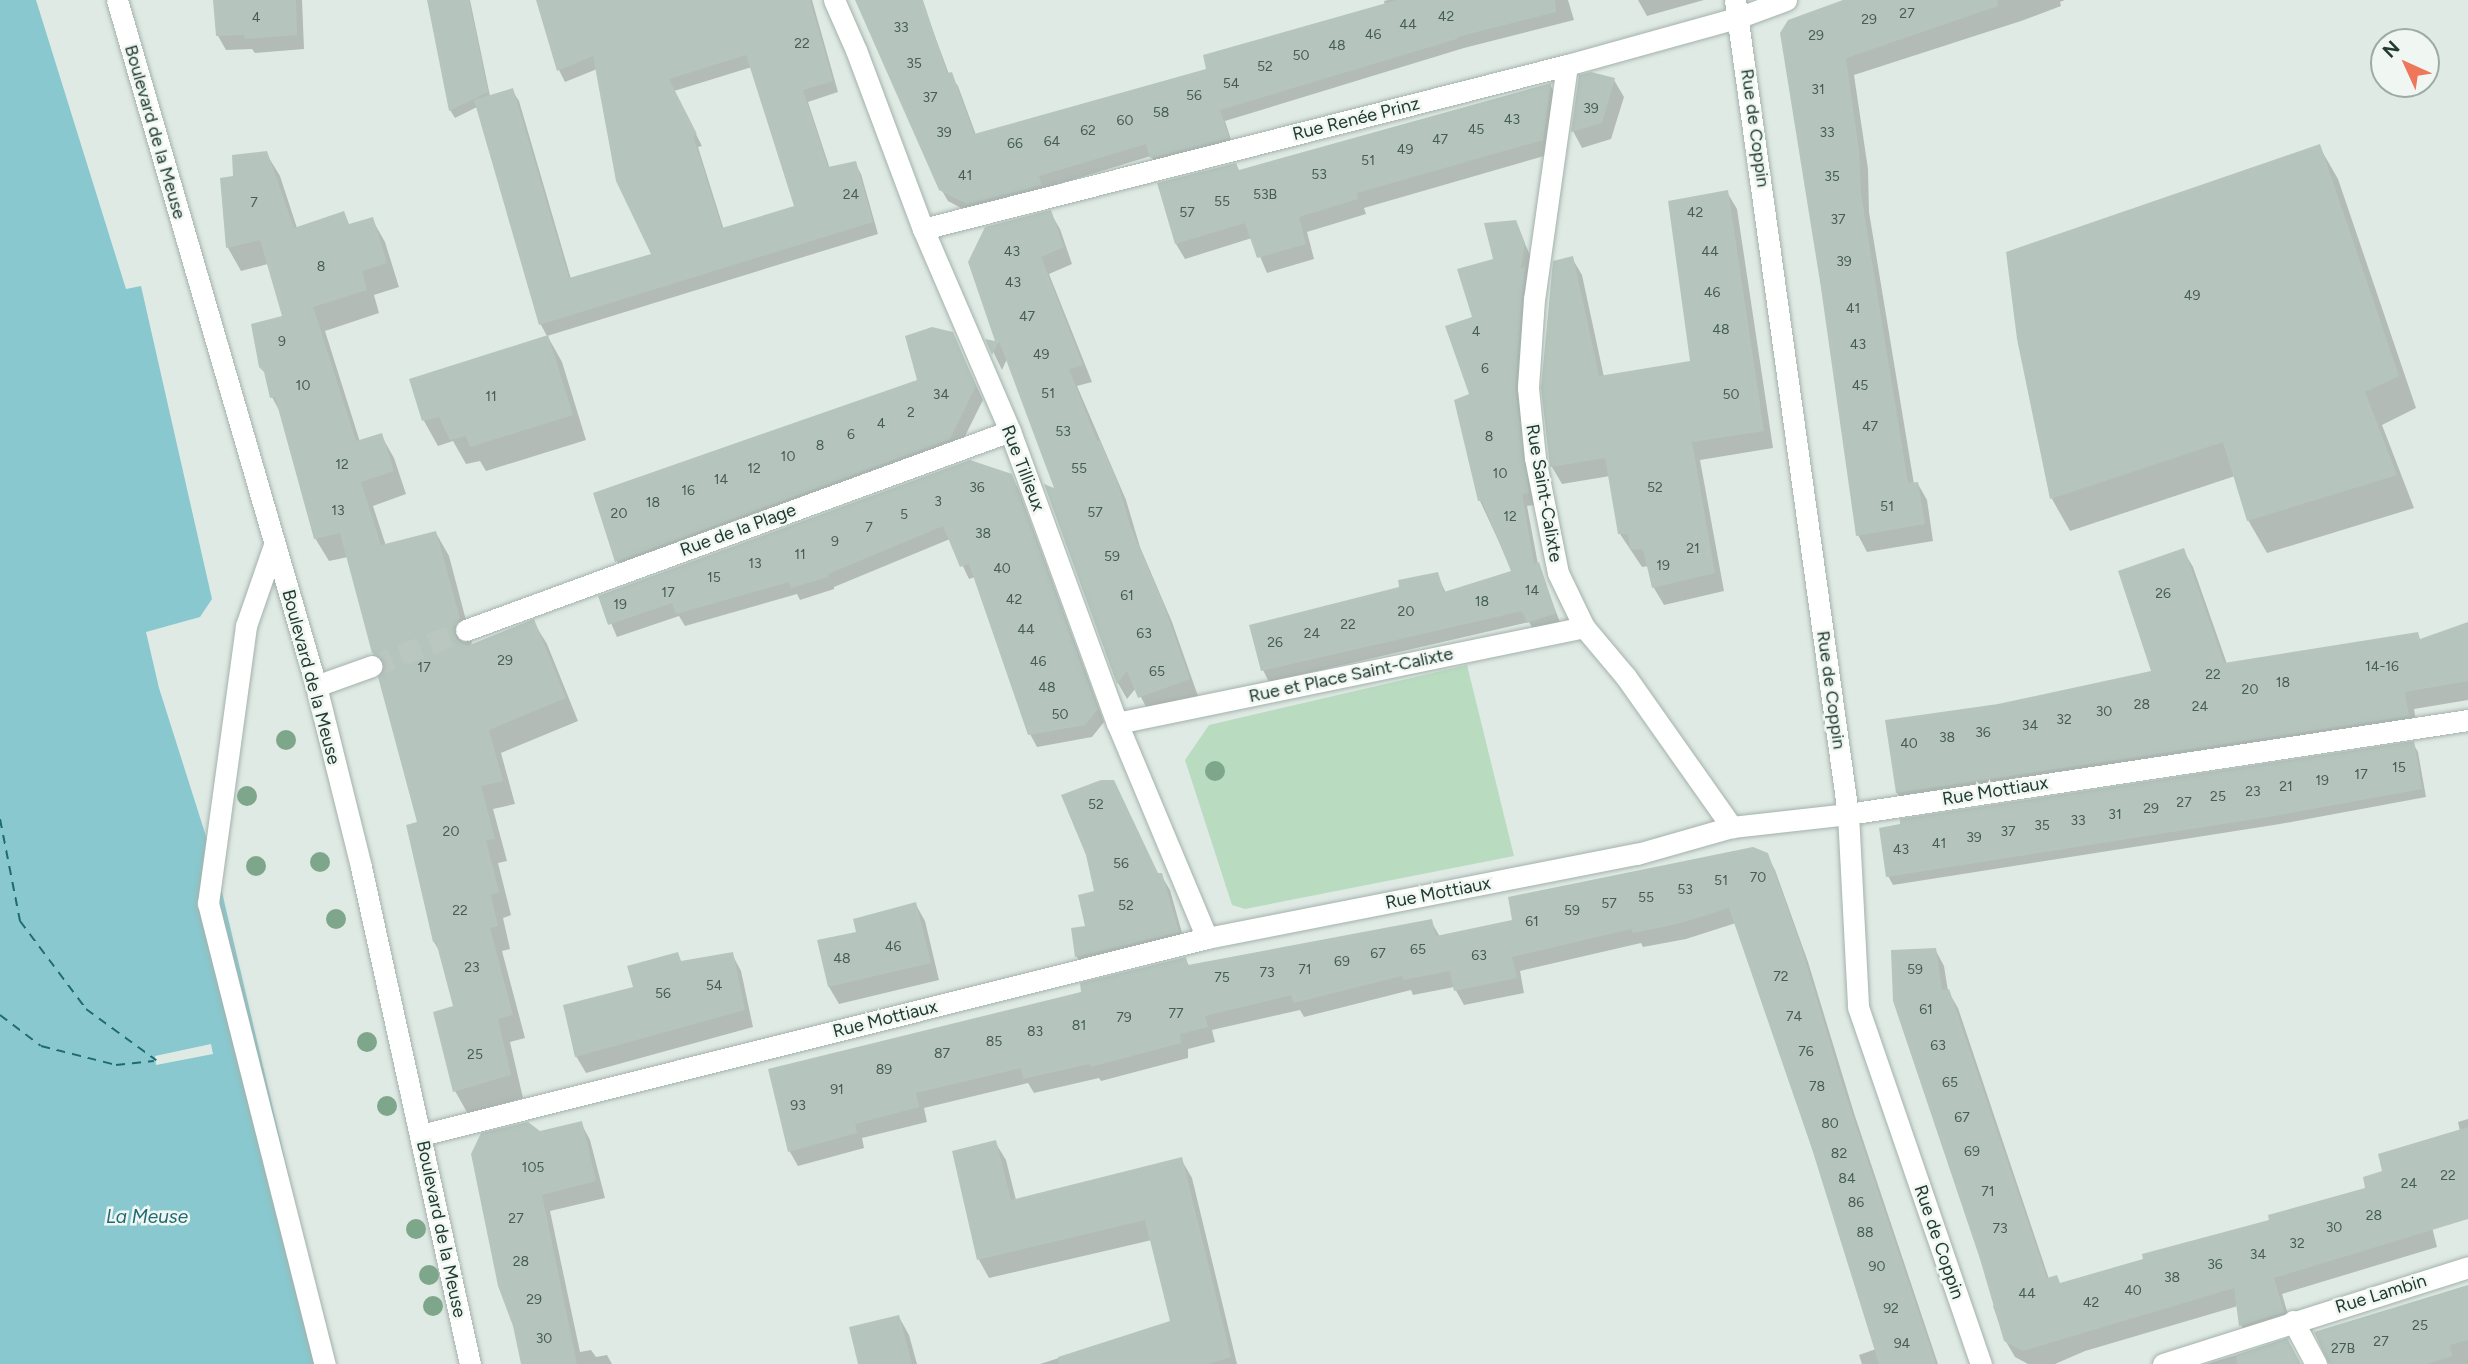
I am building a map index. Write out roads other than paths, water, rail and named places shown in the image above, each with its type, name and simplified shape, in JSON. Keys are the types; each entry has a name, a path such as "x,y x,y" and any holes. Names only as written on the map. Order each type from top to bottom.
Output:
{"street":[{"name":"Boulevard de la Meuse","path":"117,0 316,686 421,1135 470,1364"},
{"name":"Rue Tillieux","path":"834,0 856,50 923,229 1010,431 1117,723 1207,938"},
{"name":"Rue Renée Prinz","path":"923,229 1567,65 1738,9 1786,0"},
{"name":"Rue de Coppin","path":"1738,9 1848,814 1858,1007 1981,1364"},
{"name":"Rue Saint-Calixte","path":"1567,65 1534,299 1528,388 1535,458 1558,573 1584,627 1626,677 1732,827"},
{"name":"Rue de la Plage","path":"466,630 1010,431"},
{"path":"274,545 246,626 208,903 325,1364"},
{"name":"Rue et Place Saint-Calixte","path":"1117,723 1584,627"},
{"path":"316,686 372,666"},
{"name":"Rue Mottiaux","path":"421,1135 1207,938 1637,854 1732,827 1848,814 2468,720"},
{"name":"Rue Lambin","path":"2163,1364 2468,1266"},
{"path":"2293,1321 2316,1364"}],"water":[{"name":"La Meuse","path":"0,0 36,0 126,289 141,286 212,599 200,617 146,632 159,688 217,871 333,1364 0,1364"}],"tunnel":[{"path":"372,666 466,630"}]}
